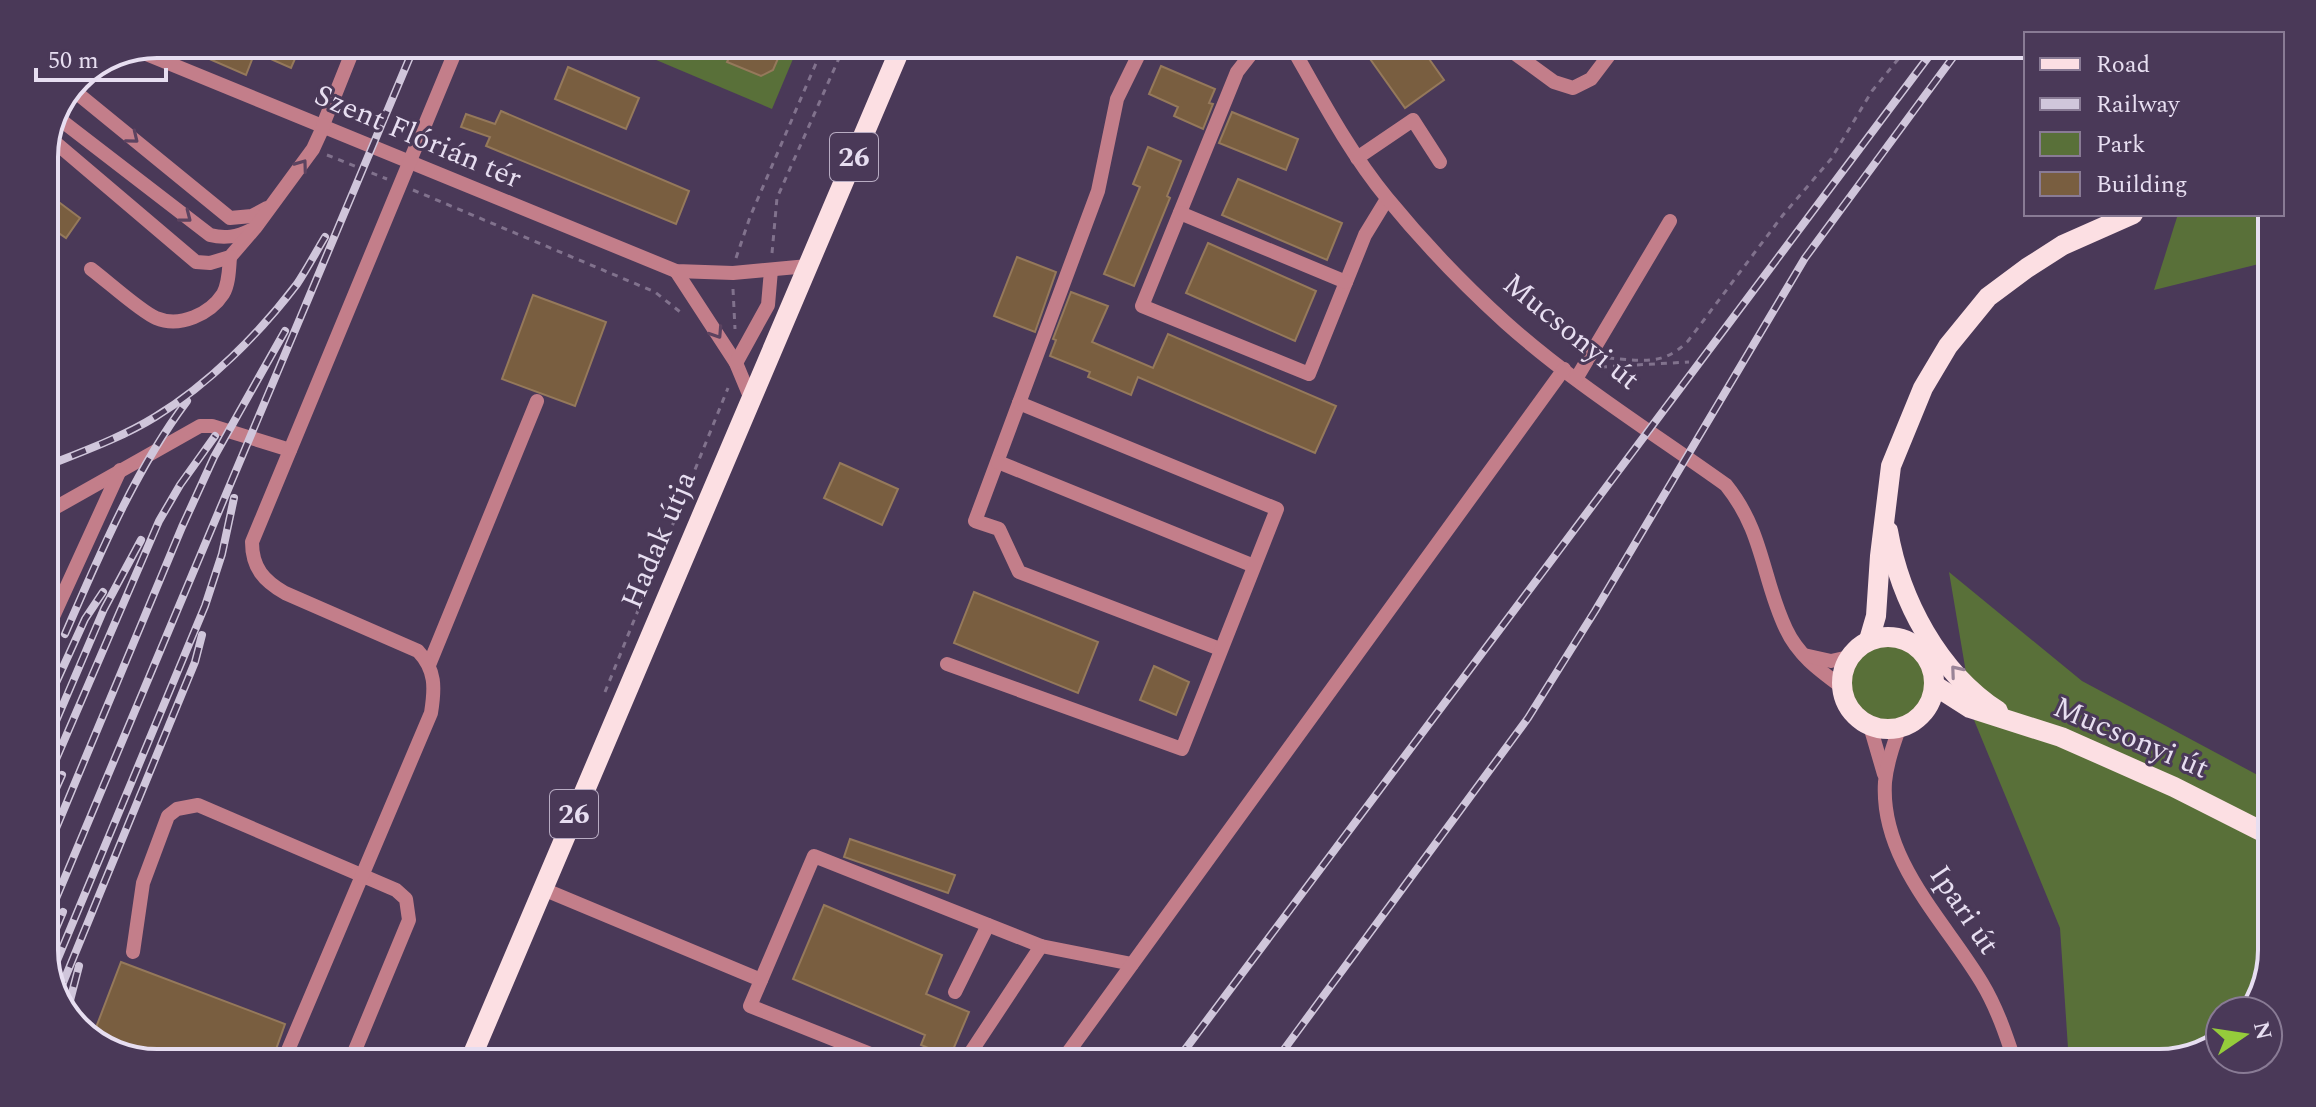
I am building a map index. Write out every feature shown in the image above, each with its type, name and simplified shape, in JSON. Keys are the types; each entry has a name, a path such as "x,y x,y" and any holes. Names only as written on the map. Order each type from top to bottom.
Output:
{"main road":[{"name":"Hadak útja","path":"475,1049 896,58"},
{"path":"1879,595 1886,619 1902,639 1922,652 1933,673 1934,685 1928,706 1918,718 1899,729 1870,726 1857,718 1848,707 1842,687 1842,673 1849,657 1869,640 1874,629 1891,466 1923,388 1948,346 1988,297 2063,245 2128,216"},
{"path":"1885,508 1902,586 1922,627 1941,655 1977,695 2014,722"},
{"path":"1869,640 1885,636 1902,639"},
{"name":"Mucsonyi út","path":"1934,685 1970,708"},
{"name":"Mucsonyi út","path":"1928,706 1970,708 2061,737 2174,787 2258,829"}],"street":[{"name":"Szent Flórián tér","path":"157,58 676,271 733,273 808,266"},
{"path":"91,269 156,318 172,321 194,319 209,308 223,293 230,257 313,149 350,58"},
{"path":"289,1049 431,713 434,684 429,665 418,651 266,582 255,565 252,542 453,58"},
{"path":"1137,58 1117,99 1098,191 975,521 999,529 1019,572 1220,649"},
{"path":"1248,58 1237,72 1142,306 1309,374 1365,235 1387,199"},
{"name":"Mucsonyi út","path":"1298,58 1357,158 1387,199 1480,298 1507,323 1578,368 1726,485 1738,499 1752,526 1786,629 1814,667 1842,687"},
{"path":"1521,58 1554,82 1573,88 1591,79 1607,58"},
{"path":"80,96 230,218 252,216 272,205"},
{"path":"1357,158 1413,120 1440,162"},
{"path":"64,123 210,235 231,237 255,228"},
{"path":"59,145 196,262 210,263 230,257"},
{"path":"1180,213 1346,282"},
{"path":"1071,1049 1578,368 1670,221"},
{"path":"736,363 768,305 771,270"},
{"path":"676,271 736,363 751,399"},
{"path":"429,665 537,401"},
{"path":"947,664 1182,749 1277,509 1019,403"},
{"path":"58,506 200,426 212,426 290,450"},
{"path":"998,462 1254,566"},
{"path":"58,606 120,470"},
{"path":"1803,655 1831,661 1849,657"},
{"name":"Ipari út","path":"1870,726 1885,782 1890,823 1906,870 1982,982 1999,1013 2011,1049"},
{"name":"Ipari út","path":"1885,782 1899,729"},
{"path":"133,952 147,870 168,816 184,806 198,805 362,875 401,894 408,906 409,920 355,1049"},
{"path":"858,1049 750,1006 814,856 1041,946 1132,964"},
{"path":"543,889 761,980"},
{"path":"955,992 988,925"},
{"path":"973,1049 1041,946"}],"path":[{"path":"735,333 733,273 738,249 818,58"},
{"path":"771,270 777,198 839,58"},
{"path":"1578,368 1660,360 1677,352 1783,215 1831,159 1872,91 1899,58"},
{"path":"313,149 655,292 688,318"},
{"path":"1578,368 1689,362"},
{"path":"600,704 736,363"}],"green space":[{"path":"651,58 793,58 772,109"},
{"path":"2177,216 2258,216 2258,264 2154,290"},
{"path":"1949,572 2082,681 2258,775 2256,969 2246,995 2204,995 2204,1038 2172,1048 2068,1049 2060,928 1974,720"},
{"path":"1888,639 1905,643 1919,652 1928,666 1932,683 1928,700 1919,714 1905,723 1888,727 1871,723 1857,714 1848,700 1844,683 1848,666 1857,652 1871,643"}],"building":[{"path":"207,58 253,58 246,75"},
{"path":"268,58 295,58 291,68"},
{"path":"729,58 778,58 773,70 761,76 727,62"},
{"path":"1369,58 1428,58 1444,80 1405,108"},
{"path":"1161,66 1215,89 1203,129 1174,116 1178,107 1149,94"},
{"path":"568,67 639,98 626,129 555,99"},
{"path":"501,111 689,191 676,224 486,146 490,137 461,127 466,114 495,124"},
{"path":"1232,112 1298,139 1286,170 1219,143"},
{"path":"1148,147 1181,161 1167,196 1170,198 1134,286 1104,274 1140,187 1133,184"},
{"path":"1238,179 1342,223 1327,260 1222,215"},
{"path":"58,202 80,218 66,238 58,233"},
{"path":"1208,243 1316,291 1295,341 1186,293"},
{"path":"1017,257 1056,272 1035,332 994,316"},
{"path":"1071,292 1108,306 1092,342 1153,368 1168,334 1336,406 1315,453 1138,377 1131,395 1088,377 1090,372 1050,356 1056,340 1053,339"},
{"path":"533,295 606,322 575,406 502,379"},
{"path":"840,463 898,489 882,525 824,498"},
{"path":"974,592 1098,642 1078,693 954,643"},
{"path":"1154,666 1189,682 1176,715 1140,700"},
{"path":"850,839 955,875 948,893 844,857"},
{"path":"824,905 942,955 926,994 969,1012 953,1049 931,1049 921,1045 925,1035 793,979"},
{"path":"121,962 285,1024 276,1049 138,1047 96,1028"}],"railway":[{"path":"58,894 410,58"},
{"path":"1185,1049 1928,58"},
{"path":"1284,1049 1528,718 1805,258 1953,58"},
{"path":"58,461 129,432 195,389 232,357 266,321 297,284 325,237"},
{"path":"58,824 214,457 285,331"},
{"path":"65,634 134,485 187,401"},
{"path":"58,755 159,521 215,436"},
{"path":"58,958 205,606 222,554 234,498"},
{"path":"58,716 104,609 141,540"},
{"path":"58,678 85,619 103,592"},
{"path":"63,982 195,662 202,635"},
{"path":"58,784 62,775"},
{"path":"58,924 63,912"},
{"path":"71,998 79,966"}]}
